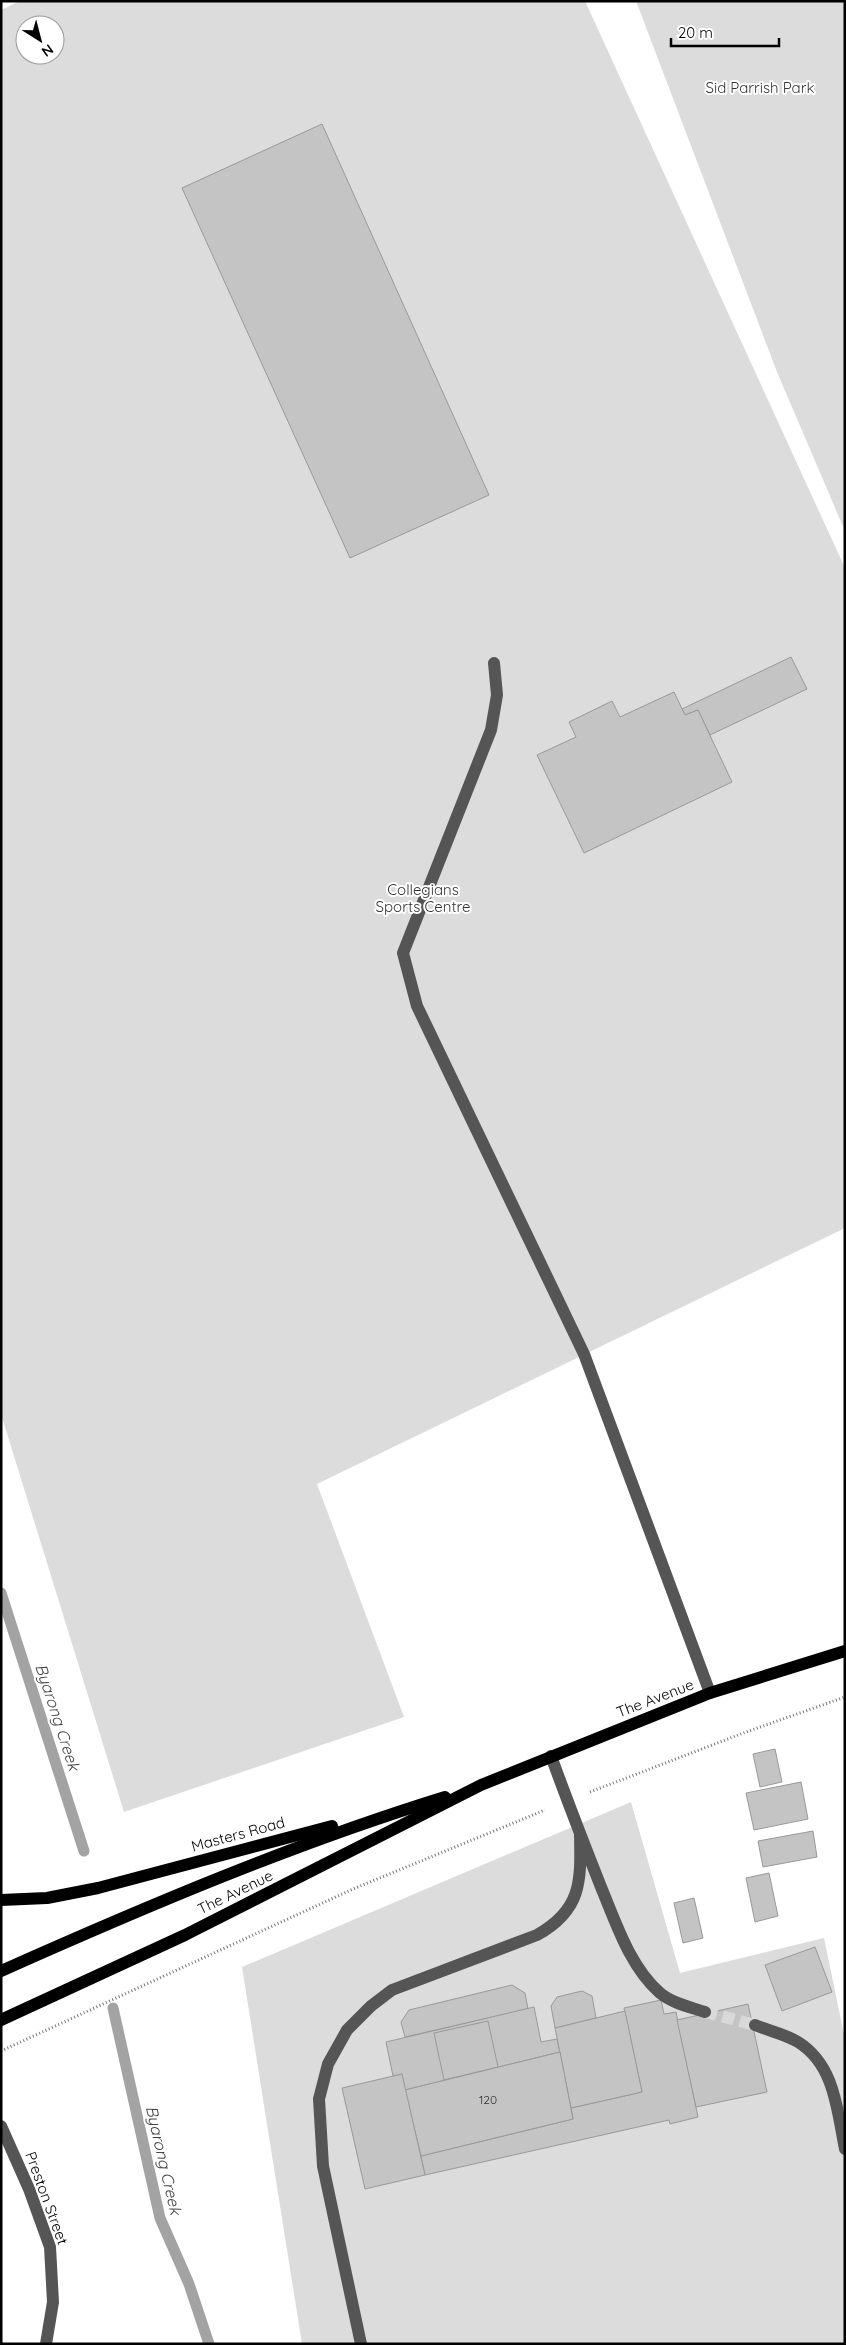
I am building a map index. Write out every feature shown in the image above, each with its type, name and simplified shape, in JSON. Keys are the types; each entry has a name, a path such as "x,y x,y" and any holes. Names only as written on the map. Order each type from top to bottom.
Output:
{"main road":[{"name":"The Avenue","path":"1,2020 185,1935 481,1786 710,1693 845,1652"},
{"name":"The Avenue","path":"1,1970 296,1847 360,1823 481,1786"},
{"name":"Masters Road","path":"1,1900 47,1898 98,1888 481,1786"}],"street":[{"path":"494,663 497,695 491,730 403,953 417,1006 584,1354 710,1693"},
{"path":"551,1756 620,1933 646,1976 662,1994 705,2012"},
{"path":"361,2344 323,2166 319,2099 328,2064 347,2030 371,2006 392,1990 537,1935 556,1923 568,1909 580,1882 580,1834"},
{"path":"755,2026 798,2042 812,2053 825,2068 836,2101 845,2148"},
{"name":"Preston Street","path":"1,2126 29,2189 50,2247 53,2302 46,2344"}],"path":[{"path":"603,1786 845,1697"},
{"path":"1,2052 353,1889 535,1813"}],"green space":[{"name":"Collegians Sports Centre","path":"20,1 585,1 845,568 845,1228 317,1484 404,1717 124,1812 1,1414 1,10"},
{"name":"Sid Parrish Park","path":"636,1 845,1 845,531 777,372"},
{"path":"631,1802 680,1973 824,1938 845,2039 845,2344 302,2344 242,1967"}],"building":[{"path":"322,124 489,495 350,558 182,188"},
{"path":"791,657 807,689 710,735 698,710 685,715 682,709"},
{"path":"674,692 685,715 698,710 732,782 584,853 537,755 576,737 569,722 612,701 620,717"},
{"path":"775,1749 782,1782 760,1787 753,1754"},
{"path":"801,1782 808,1819 754,1830 746,1793"},
{"path":"813,1831 817,1857 763,1867 758,1841"},
{"path":"769,1873 778,1916 755,1922 746,1878"},
{"path":"694,1898 703,1938 683,1943 674,1903"},
{"path":"815,1947 832,1992 782,2011 765,1965"},
{"path":"512,1985 525,1993 528,2009 405,2037 401,2022 409,2010"},
{"path":"582,1991 592,1996 596,2018 555,2028 551,2006 557,1997"},
{"path":"661,2000 664,2014 676,2012 698,2117 670,2124 669,2120 425,2175 421,2156 573,2119 571,2108 642,2092 624,2008"},
{"path":"748,2004 767,2092 696,2107 677,2020"},
{"path":"534,2007 541,2042 557,2039 560,2052 405,2090 402,2074 393,2076 386,2042"},
{"path":"625,2011 642,2092 571,2108 555,2028"},
{"path":"488,2021 498,2067 444,2080 434,2033"},
{"path":"560,2052 573,2119 421,2156 405,2090"},
{"path":"402,2074 425,2175 365,2189 342,2088"}],"waterway":[{"name":"Byarong Creek","path":"1,1593 84,1851"},
{"name":"Byarong Creek","path":"113,2008 160,2218 189,2284 209,2344"}],"tunnel":[{"path":"705,2012 755,2025"}]}
